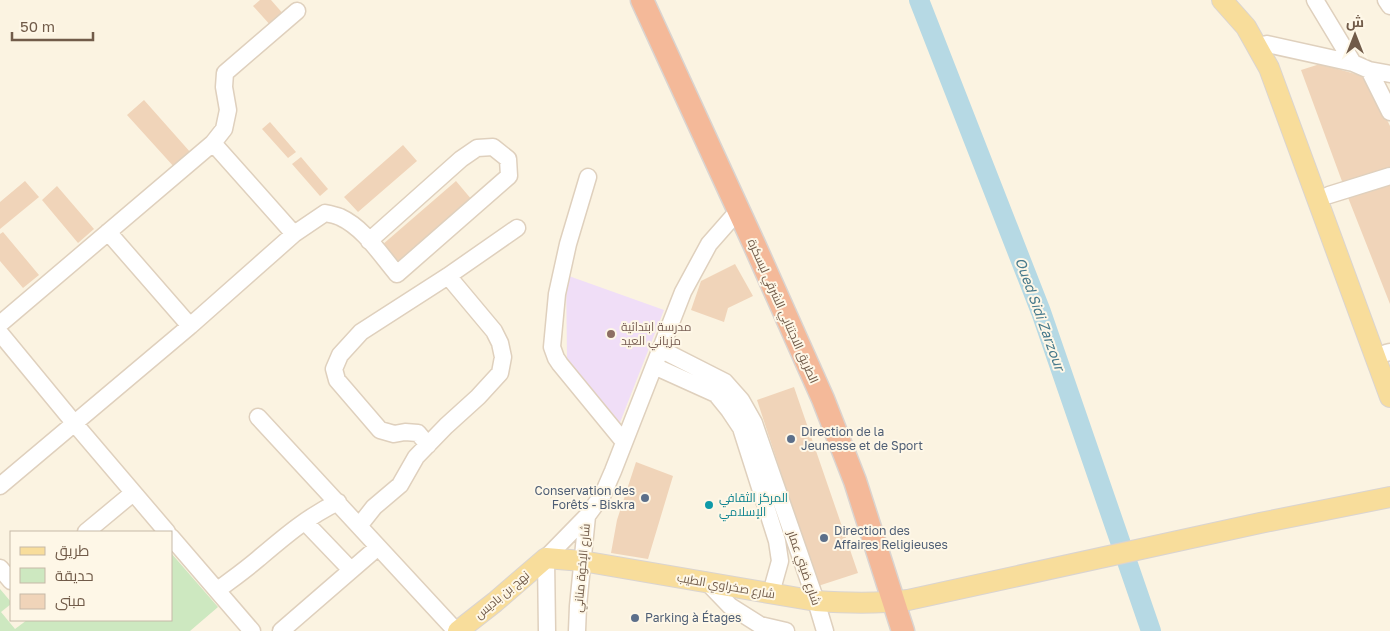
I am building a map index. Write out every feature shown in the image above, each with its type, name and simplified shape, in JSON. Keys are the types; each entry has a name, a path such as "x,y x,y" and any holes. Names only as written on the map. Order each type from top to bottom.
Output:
{"highway":[{"name":"الطريق الاجتنابي الشرقي لبسكرة","path":"642,0 796,339 839,441 901,601 917,631"},
{"name":"الطريق الاجتنابي الشرقي لبسكرة","path":"656,0 832,389 873,490 901,601 903,631"}],"main road":[{"path":"1222,0 1278,62 1290,88 1389,356"},
{"path":"1235,0 1255,24 1269,68 1390,397"},
{"name":"شارع صخراوي الطيب","path":"546,558 582,561 816,601 845,603 901,601 1387,497"},
{"name":"نهج بن باديس","path":"457,631 546,558"}],"street":[{"path":"1315,0 1352,64"},
{"path":"1386,0 1390,6"},
{"path":"0,324 213,143 224,129 228,110 224,87 225,73 297,11"},
{"path":"1262,45 1390,74"},
{"path":"1369,70 1390,112"},
{"path":"213,143 294,234"},
{"path":"0,486 190,326 294,234 325,213 338,216 354,225 397,274 509,176 508,159 493,147 477,148 461,159 369,241"},
{"path":"1329,195 1390,176"},
{"path":"588,177 568,244 559,286 552,347 560,364 624,442"},
{"path":"586,516 603,494 683,292 709,244 738,211"},
{"path":"428,445 418,433 405,432 394,434 380,430 337,380 334,369 340,355 361,332 448,276 517,228"},
{"path":"108,232 190,326"},
{"path":"359,526 374,507 400,485 416,458 500,373 503,357 500,343 494,330 448,276"},
{"path":"0,333 166,531"},
{"name":"شارع ضيتي عمار","path":"660,350 725,382 741,400 748,426 802,560 825,631"},
{"path":"654,366 716,394 729,410 748,426 777,541 780,561 771,593"},
{"path":"258,417 457,631"},
{"path":"88,531 137,498"},
{"path":"218,590 258,560 282,538 321,510 338,502"},
{"name":"شارع الإخوة مناني","path":"546,558 586,516"},
{"name":"شارع الإخوة مناني","path":"577,631 586,516"},
{"path":"305,522 351,570"},
{"path":"172,538 252,631"},
{"path":"281,631 378,546"},
{"path":"546,558 547,631"},
{"path":"780,561 802,560"},
{"path":"0,568 10,580"},
{"path":"706,582 730,606 759,628 786,631"}],"shaded area":[{"name":"مدرسة ابتدائية مزياني العيد","path":"566,275 664,310 619,425 567,358"}],"green space":[{"path":"172,554 218,607 190,631 0,631 0,589 10,601 10,605 1,612 15,629 26,621 172,621"}],"building":[{"path":"260,0 271,0 285,16 272,27 253,6"},
{"path":"1320,64 1366,77 1390,126 1390,170 1343,184 1301,70"},
{"path":"144,100 191,153 175,168 127,115"},
{"path":"270,122 296,152 288,158 262,129"},
{"path":"403,145 417,161 358,212 344,197"},
{"path":"301,157 328,189 320,196 292,164"},
{"path":"25,181 39,197 0,229 0,202"},
{"path":"456,181 472,200 398,263 382,245"},
{"path":"1390,183 1390,304 1347,195"},
{"path":"57,186 94,229 78,243 42,200"},
{"path":"3,232 39,275 23,288 0,261 0,234"},
{"path":"735,264 753,296 728,308 724,322 691,310 701,281"},
{"path":"794,387 858,573 818,586 757,400"},
{"name":"Conservation des Forêts - Biskra","path":"636,462 673,476 648,559 611,553 617,520"}],"waterway":[{"name":"Oued Sidi Zarzour","path":"919,0 1041,312 1151,631"}],"place":[{"name":"مدرسة ابتدائية مزياني العيد","path":"611,334"},
{"name":"Direction de la Jeunesse et de Sport","path":"791,439"},
{"name":"Conservation des Forêts - Biskra","path":"645,498"},
{"name":"المركز الثقافي الإسلامي","path":"709,505"},
{"name":"Direction des Affaires Religieuses","path":"824,538"},
{"name":"Parking à Étages","path":"635,618"}]}
